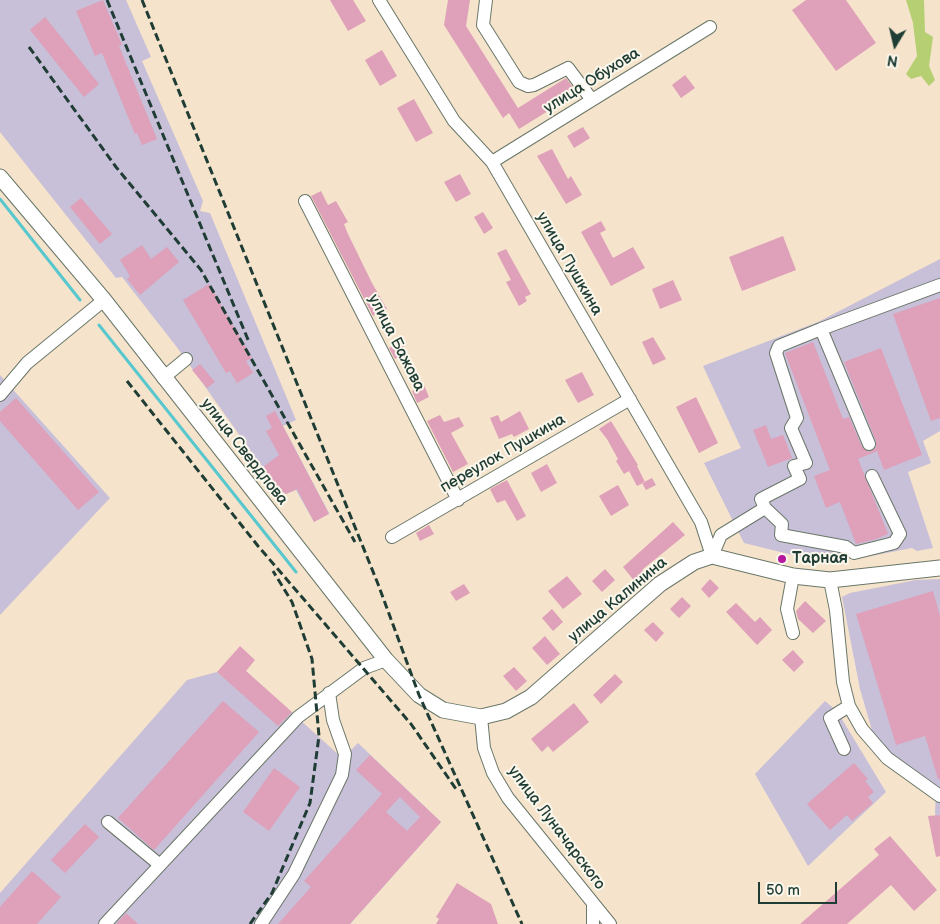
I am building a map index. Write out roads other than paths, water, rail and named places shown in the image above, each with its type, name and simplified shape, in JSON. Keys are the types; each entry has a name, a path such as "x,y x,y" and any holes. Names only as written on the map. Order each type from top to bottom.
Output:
{"main road":[{"name":"улица Свердлова","path":"0,177 104,300 163,378 386,660 419,695 443,710 481,718"},
{"path":"712,556 793,576 830,580 940,568"},
{"name":"улица Калинина","path":"481,718 506,711 531,697 660,584 694,562 712,556"}],"street":[{"name":"улица Пушкина","path":"379,0 454,121 492,162 701,522 712,556"},
{"path":"486,0 483,25 520,82 528,86 534,85 568,68 592,100"},
{"name":"улица Обухова","path":"492,162 710,27"},
{"name":"улица Бажова","path":"306,201 458,500"},
{"path":"872,476 900,534 894,543 854,553 846,547 781,535 782,524 765,508 760,500 800,479 794,466 806,462 791,428 797,418 776,352 779,346 940,285"},
{"path":"0,395 27,363 104,300"},
{"path":"821,329 869,444"},
{"path":"163,378 186,360"},
{"name":"переулок Пушкина","path":"392,537 630,399"},
{"path":"712,556 721,535 765,508"},
{"path":"792,633 786,610 793,576"},
{"path":"830,580 843,682 849,706 862,729 887,758 938,795"},
{"path":"105,924 298,717 364,668 386,660"},
{"path":"260,924 294,874 342,775 345,754 333,720 329,693"},
{"path":"844,749 830,718 849,706"},
{"name":"улица Луначарского","path":"481,718 484,748 493,774 508,798 610,924"},
{"path":"108,822 160,866"},
{"path":"592,903 593,924"}],"waterway":[{"path":"0,199 80,300"},
{"path":"99,325 296,572"}],"railway":[{"path":"107,0 249,342"},
{"path":"142,0 378,584 419,695 522,924"},
{"path":"29,47 116,167 201,270 355,542"},
{"path":"127,381 258,546 411,724 456,789"},
{"path":"250,924 272,893 310,803 319,736 312,659 292,602 273,571"}],"place":[{"name":"Тарная","path":"782,559"}]}
